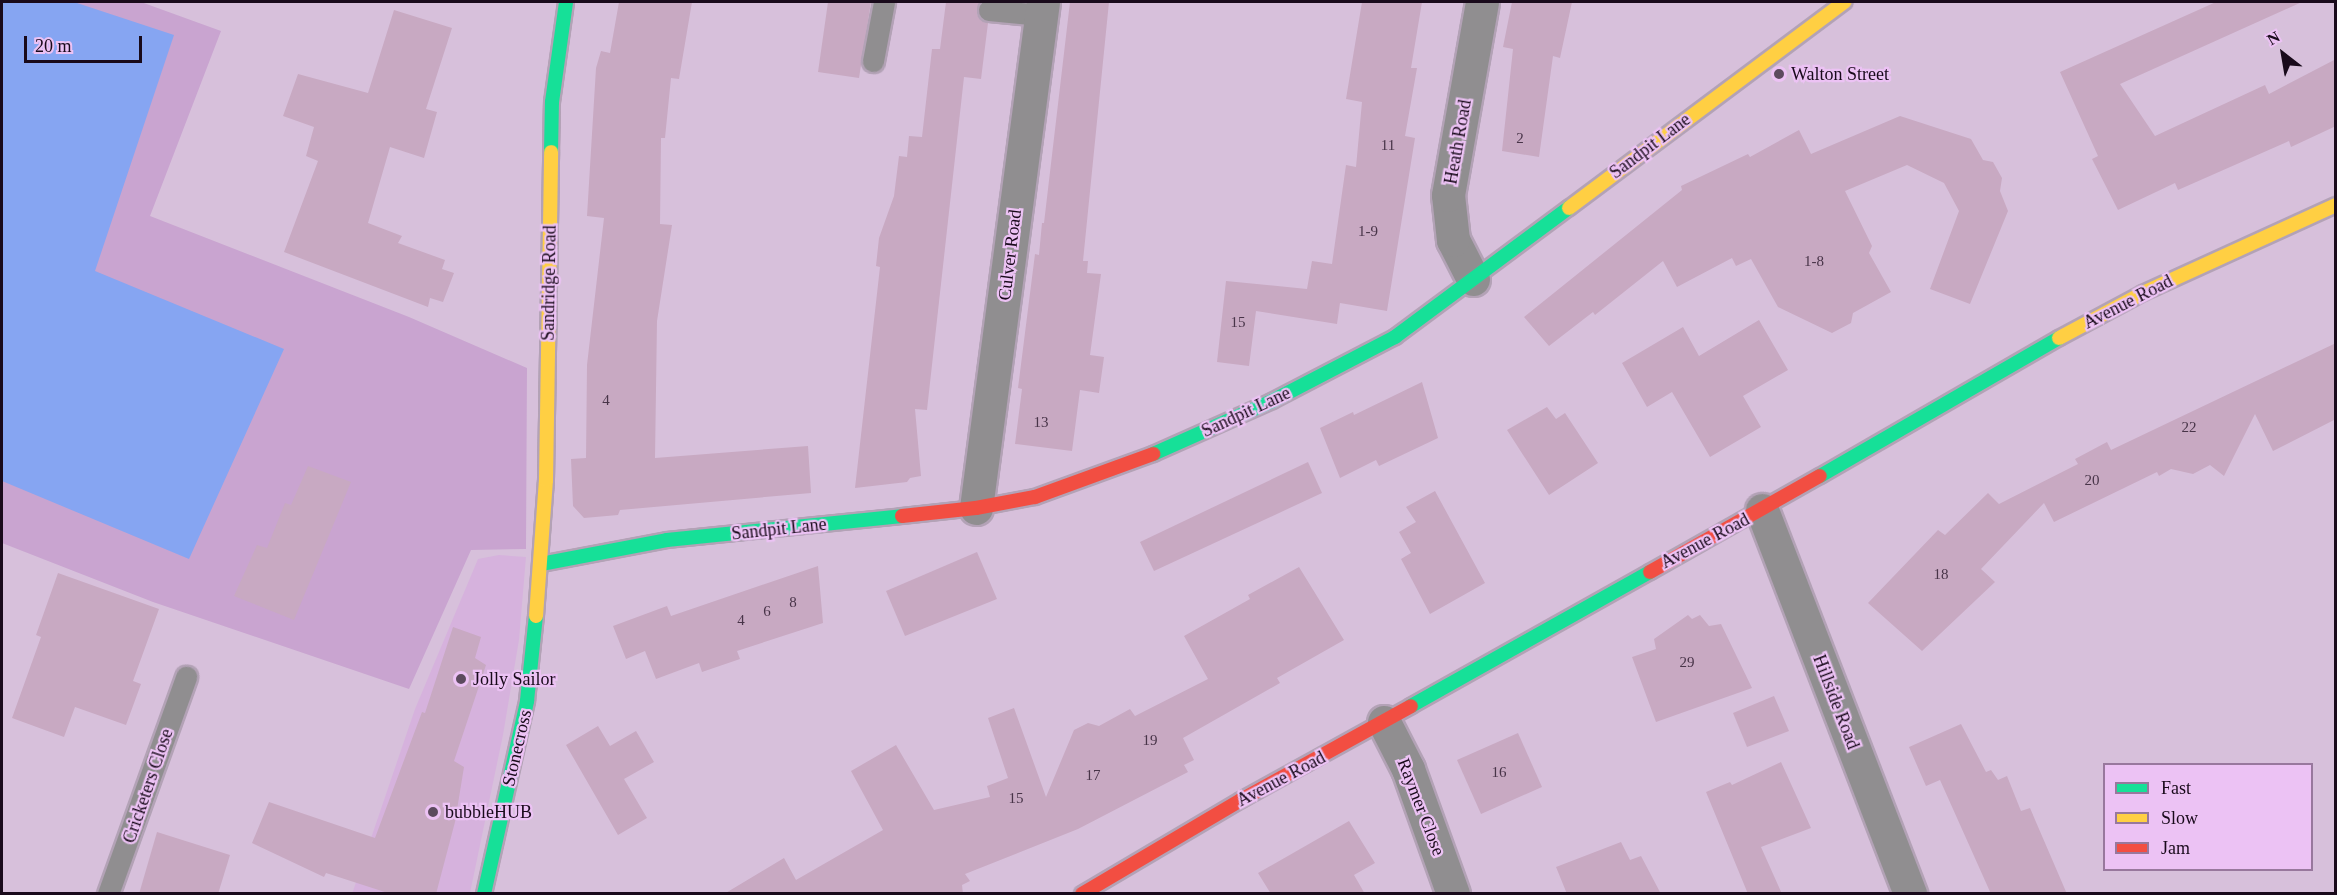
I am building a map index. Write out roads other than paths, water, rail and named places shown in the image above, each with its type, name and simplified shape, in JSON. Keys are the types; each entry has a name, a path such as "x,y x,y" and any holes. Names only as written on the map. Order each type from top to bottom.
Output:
{"street":[{"name":"Sandridge Road","path":"541,564 546,480 552,102 566,2"},
{"name":"Heath Road","path":"1473,279 1453,240 1448,195 1482,2"},
{"name":"Sandpit Lane","path":"541,564 667,540 976,508 1035,497 1100,475 1272,401 1395,337 1844,2"},
{"name":"Culver Road","path":"976,508 1042,8"},
{"name":"Avenue Road","path":"1082,894 1241,800 1384,722 1581,608 1762,510 2042,347 2143,293 2336,206"},
{"name":"Hillside Road","path":"1762,510 1910,894"},
{"name":"Stonecross","path":"484,894 528,702 541,564"},
{"name":"Raymer Close","path":"1384,722 1408,769 1453,894"}],"lane":[{"path":"873,62 884,2"},
{"path":"989,10 1042,8"},
{"name":"Cricketers Close","path":"108,894 186,677"}],"water":[{"path":"2,2 74,2 174,35 95,271 284,349 189,559 2,481"}],"place":[{"name":"Walton Street","path":"1779,74"},
{"name":"Jolly Sailor","path":"461,679"},
{"name":"bubbleHUB","path":"433,812"}]}
